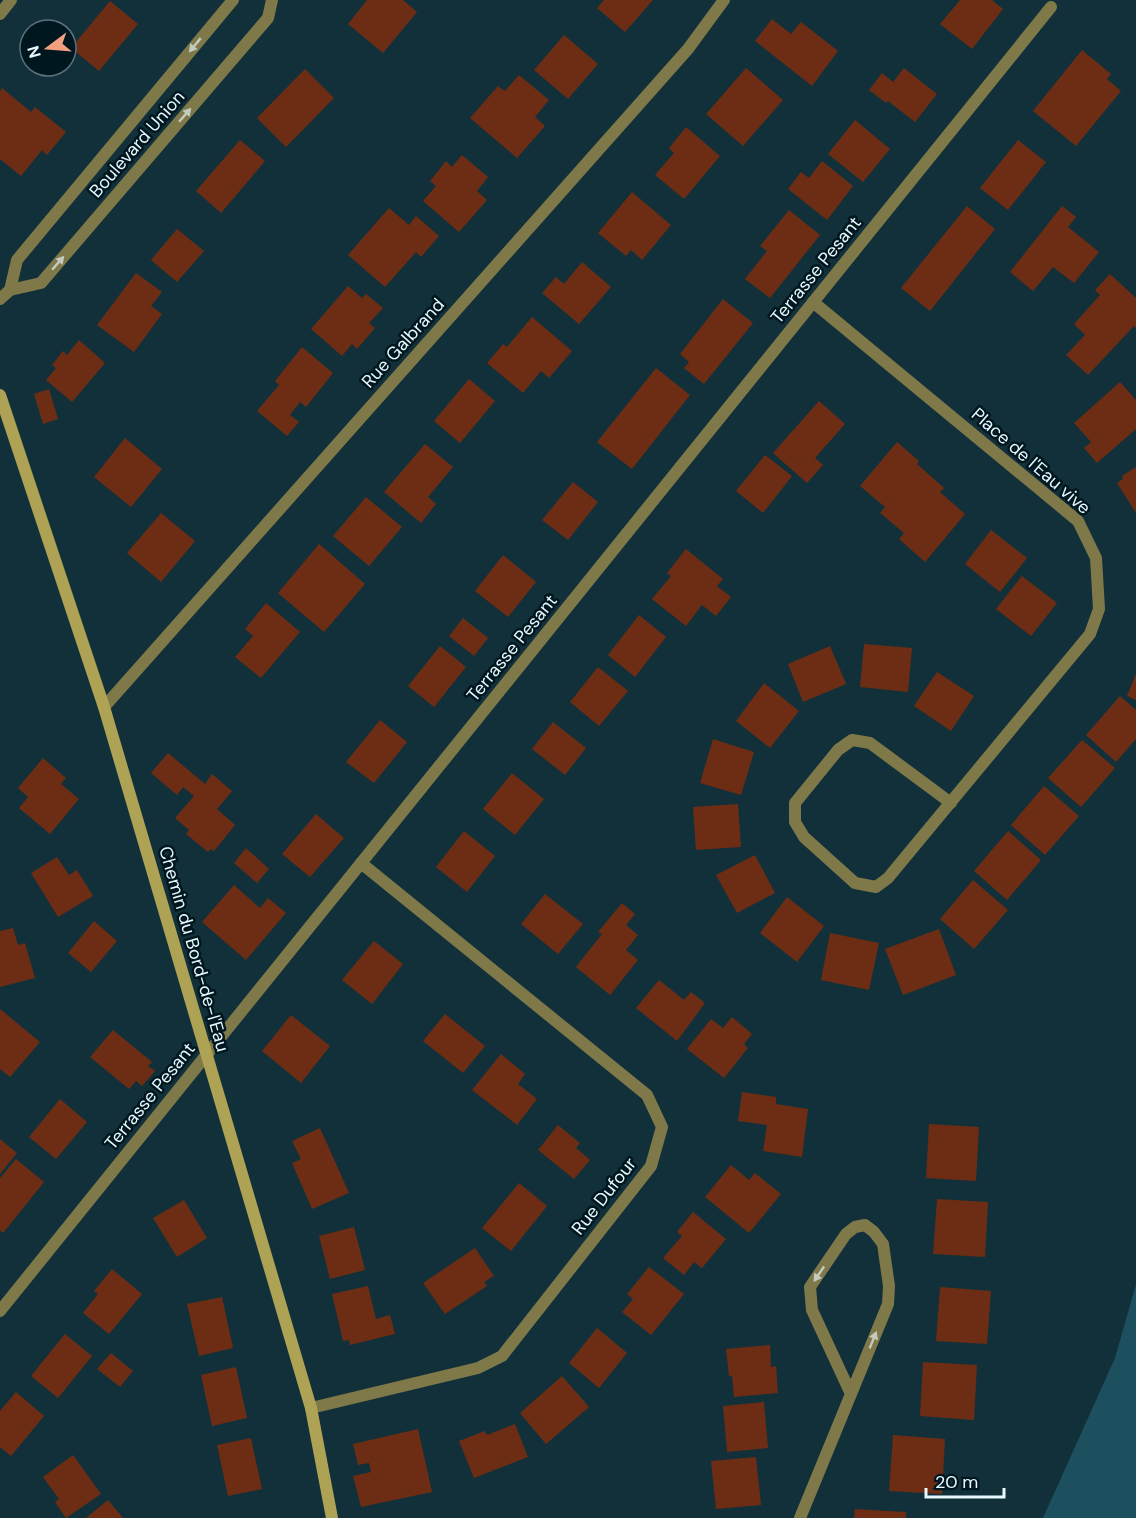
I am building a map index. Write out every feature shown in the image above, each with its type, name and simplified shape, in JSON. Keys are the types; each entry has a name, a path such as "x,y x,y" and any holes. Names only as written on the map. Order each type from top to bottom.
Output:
{"street":[{"path":"0,14 11,0"},
{"name":"Boulevard Union","path":"10,290 17,260 232,0"},
{"name":"Boulevard Union","path":"0,299 10,290 41,283 268,18 272,0"},
{"name":"Rue Galbrand","path":"104,707 688,49 724,0"},
{"name":"Terrasse Pesant","path":"0,1311 1051,7"},
{"name":"Place de l'Eau vive","path":"813,302 1078,521 1096,558 1099,609 1090,634 951,804 888,878 876,887 855,883 804,837 795,822 795,803 838,750 852,740 870,743 951,804"},
{"name":"Chemin du Bord-de-l'Eau","path":"0,395 104,707 311,1408 332,1518"},
{"name":"Rue Dufour","path":"311,1408 478,1368 502,1356 651,1166 662,1127 647,1095 361,863"},
{"path":"800,1518 851,1394 888,1304 889,1286 883,1244 865,1225 855,1227 846,1234 810,1287 812,1310 851,1394"}],"water":[{"path":"1136,1284 1136,1518 1043,1518 1115,1358"}],"building":[{"path":"367,0 403,0 417,12 383,53 348,24"},
{"path":"604,0 653,0 625,32 597,8"},
{"path":"960,0 992,0 1003,9 972,49 940,24"},
{"path":"110,1 138,24 99,71 78,54 78,40"},
{"path":"772,19 791,34 801,22 838,51 812,86 755,41"},
{"path":"564,35 598,64 568,99 534,70"},
{"path":"1082,50 1111,74 1107,79 1121,91 1076,146 1033,111"},
{"path":"746,68 783,100 743,146 706,114"},
{"path":"904,68 937,94 915,122 888,101 886,103 869,90 882,73 893,82"},
{"path":"305,69 334,98 286,147 257,118"},
{"path":"519,75 549,100 535,117 545,126 517,158 470,118 498,86 505,91"},
{"path":"2,88 31,112 35,107 66,132 47,155 42,150 21,176 0,159 0,91"},
{"path":"855,120 890,149 863,182 828,154"},
{"path":"686,127 720,156 684,199 655,175 674,153 669,148"},
{"path":"240,140 265,161 221,213 196,191"},
{"path":"1018,140 1046,162 1008,210 980,188"},
{"path":"462,155 488,177 477,191 487,200 459,232 423,201 436,186 430,181 446,161 452,167"},
{"path":"822,161 853,186 827,220 788,189 801,172 809,178"},
{"path":"632,192 671,225 642,260 631,250 626,256 598,233"},
{"path":"967,206 995,229 930,311 901,288"},
{"path":"1062,206 1076,217 1068,227 1099,252 1074,283 1053,267 1033,291 1010,272"},
{"path":"389,208 409,225 416,216 439,236 421,257 416,252 385,287 348,255"},
{"path":"789,210 820,235 770,298 745,279 767,251 760,246"},
{"path":"177,229 204,251 177,282 151,260"},
{"path":"582,262 611,287 579,324 542,293 556,277 564,284"},
{"path":"136,273 162,292 151,306 162,314 134,352 97,325"},
{"path":"1110,274 1136,298 1136,328 1134,326 1088,375 1066,355 1085,335 1074,324 1100,295 1095,290"},
{"path":"348,286 362,298 366,294 383,308 369,323 375,328 357,349 352,344 342,356 311,329"},
{"path":"723,299 753,323 704,384 684,368 689,362 680,354"},
{"path":"532,317 572,351 549,378 541,371 523,393 487,363 503,344 507,347"},
{"path":"79,340 105,363 72,402 46,380 56,368 52,365 63,351 67,355"},
{"path":"302,347 333,373 306,407 300,402 290,415 299,422 287,436 257,411 279,385 275,381"},
{"path":"656,368 690,395 632,469 597,442"},
{"path":"469,379 495,401 460,443 434,421"},
{"path":"1120,382 1136,400 1136,429 1097,463 1084,448 1091,442 1074,423"},
{"path":"49,389 58,419 43,424 34,394"},
{"path":"819,401 845,424 815,458 823,465 807,483 773,453"},
{"path":"125,438 162,469 131,507 94,477"},
{"path":"897,442 919,461 917,464 944,488 940,492 965,514 925,562 899,539 904,533 880,513 885,507 860,486"},
{"path":"425,444 453,467 428,497 436,504 421,523 384,492"},
{"path":"765,455 792,476 763,513 736,491"},
{"path":"1136,467 1136,513 1117,483 1123,479 1122,476"},
{"path":"573,482 598,502 568,540 542,520"},
{"path":"366,497 402,527 369,566 333,536"},
{"path":"161,513 195,541 161,582 127,553"},
{"path":"991,530 1027,558 1000,592 965,564"},
{"path":"319,544 365,584 324,632 278,593"},
{"path":"686,549 723,579 717,586 731,597 716,616 702,605 686,626 652,599 671,576 667,573"},
{"path":"503,555 536,582 508,617 475,591"},
{"path":"1022,576 1057,603 1031,636 996,609"},
{"path":"266,603 300,632 261,678 235,657 253,636 245,629"},
{"path":"639,615 666,637 635,677 608,655"},
{"path":"463,618 488,638 474,656 449,636"},
{"path":"864,644 912,648 908,692 860,687"},
{"path":"440,646 466,667 434,707 408,686"},
{"path":"830,646 846,684 803,702 788,664"},
{"path":"598,667 628,691 599,726 570,702"},
{"path":"937,672 974,696 951,731 914,706"},
{"path":"1136,674 1136,700 1127,696"},
{"path":"764,683 799,711 770,748 736,721"},
{"path":"1120,696 1136,710 1136,739 1116,762 1086,735"},
{"path":"380,720 407,742 374,783 346,762"},
{"path":"553,722 586,748 565,775 532,749"},
{"path":"713,739 754,752 741,795 700,783"},
{"path":"1082,740 1115,768 1081,807 1048,778"},
{"path":"168,753 205,784 212,774 232,791 217,809 235,825 214,851 211,849 208,852 186,834 189,830 175,818 194,796 183,787 177,795 151,773"},
{"path":"43,758 66,778 61,784 79,799 50,834 19,808 28,797 18,788"},
{"path":"512,773 544,799 515,835 483,809"},
{"path":"1044,786 1079,816 1045,855 1011,825"},
{"path":"738,804 741,847 696,850 693,807"},
{"path":"316,814 344,838 310,877 282,854"},
{"path":"464,831 495,856 467,892 436,867"},
{"path":"1008,831 1041,860 1007,900 974,871"},
{"path":"246,848 269,869 257,883 234,863"},
{"path":"755,855 775,893 737,913 716,875"},
{"path":"57,857 69,875 77,870 93,896 58,917 31,873"},
{"path":"973,880 1008,910 974,949 940,919"},
{"path":"234,885 260,908 268,898 286,913 246,960 202,922"},
{"path":"545,894 583,924 558,954 521,924"},
{"path":"787,897 824,926 797,962 760,933"},
{"path":"622,903 635,914 626,925 638,935 626,950 638,960 610,995 576,967 602,934 598,932"},
{"path":"94,921 117,941 91,972 68,953"},
{"path":"13,928 18,945 25,943 35,978 0,987 0,931"},
{"path":"939,929 956,975 903,995 885,949"},
{"path":"830,933 879,943 869,990 821,980"},
{"path":"374,941 403,964 372,1004 342,980"},
{"path":"659,980 684,1000 691,992 705,1003 677,1041 636,1008"},
{"path":"0,1009 40,1042 10,1077 0,1069"},
{"path":"445,1014 485,1046 463,1073 423,1041"},
{"path":"291,1015 330,1046 301,1083 262,1051"},
{"path":"732,1017 752,1034 744,1044 748,1048 724,1078 687,1049 711,1019 723,1028"},
{"path":"113,1030 152,1062 148,1066 155,1071 142,1086 136,1081 129,1089 90,1057"},
{"path":"501,1054 525,1074 518,1084 537,1099 517,1125 472,1090"},
{"path":"742,1092 776,1097 776,1104 808,1109 802,1157 763,1151 767,1125 738,1121"},
{"path":"60,1099 87,1122 56,1159 29,1137"},
{"path":"929,1124 979,1127 976,1181 926,1178"},
{"path":"558,1125 580,1143 576,1148 590,1160 574,1179 538,1150"},
{"path":"320,1128 349,1193 312,1209 292,1163 301,1159 292,1141"},
{"path":"0,1139 17,1153 0,1174"},
{"path":"16,1159 44,1182 3,1233 0,1230 0,1178"},
{"path":"731,1165 749,1180 755,1173 781,1194 749,1233 705,1197"},
{"path":"519,1183 547,1206 511,1251 482,1228"},
{"path":"937,1199 988,1202 985,1257 933,1254"},
{"path":"184,1200 207,1238 177,1257 153,1218"},
{"path":"693,1212 726,1239 702,1268 694,1262 684,1275 663,1258 682,1236 677,1232"},
{"path":"354,1227 365,1270 330,1279 319,1236"},
{"path":"475,1248 494,1276 484,1282 487,1286 445,1314 423,1283"},
{"path":"649,1267 684,1294 651,1335 622,1312 633,1299 627,1294"},
{"path":"112,1269 142,1294 109,1334 83,1313 98,1294 94,1291"},
{"path":"368,1286 376,1319 390,1315 395,1334 350,1345 349,1340 343,1341 332,1294"},
{"path":"940,1287 991,1291 987,1344 936,1341"},
{"path":"222,1297 233,1348 199,1356 187,1304"},
{"path":"597,1328 627,1353 599,1388 569,1363"},
{"path":"65,1334 92,1356 58,1398 31,1376"},
{"path":"770,1345 771,1367 776,1366 778,1393 734,1397 726,1349"},
{"path":"111,1353 133,1371 120,1387 97,1369"},
{"path":"923,1362 977,1365 974,1420 920,1416"},
{"path":"236,1367 247,1418 212,1426 201,1375"},
{"path":"562,1376 589,1407 546,1444 520,1413"},
{"path":"16,1392 44,1416 11,1456 0,1447 0,1411"},
{"path":"764,1402 768,1448 727,1452 723,1406"},
{"path":"515,1424 528,1457 474,1478 459,1441 485,1431 487,1435"},
{"path":"418,1429 432,1492 361,1507 353,1476 371,1472 369,1463 358,1465 353,1444"},
{"path":"893,1435 945,1439 942,1494 889,1491"},
{"path":"251,1438 262,1489 228,1496 217,1445"},
{"path":"73,1455 101,1494 66,1518 55,1502 59,1499 43,1477"},
{"path":"756,1457 761,1505 716,1509 711,1461"},
{"path":"108,1500 123,1518 86,1518"},
{"path":"855,1509 906,1512 906,1518 854,1518"}]}
